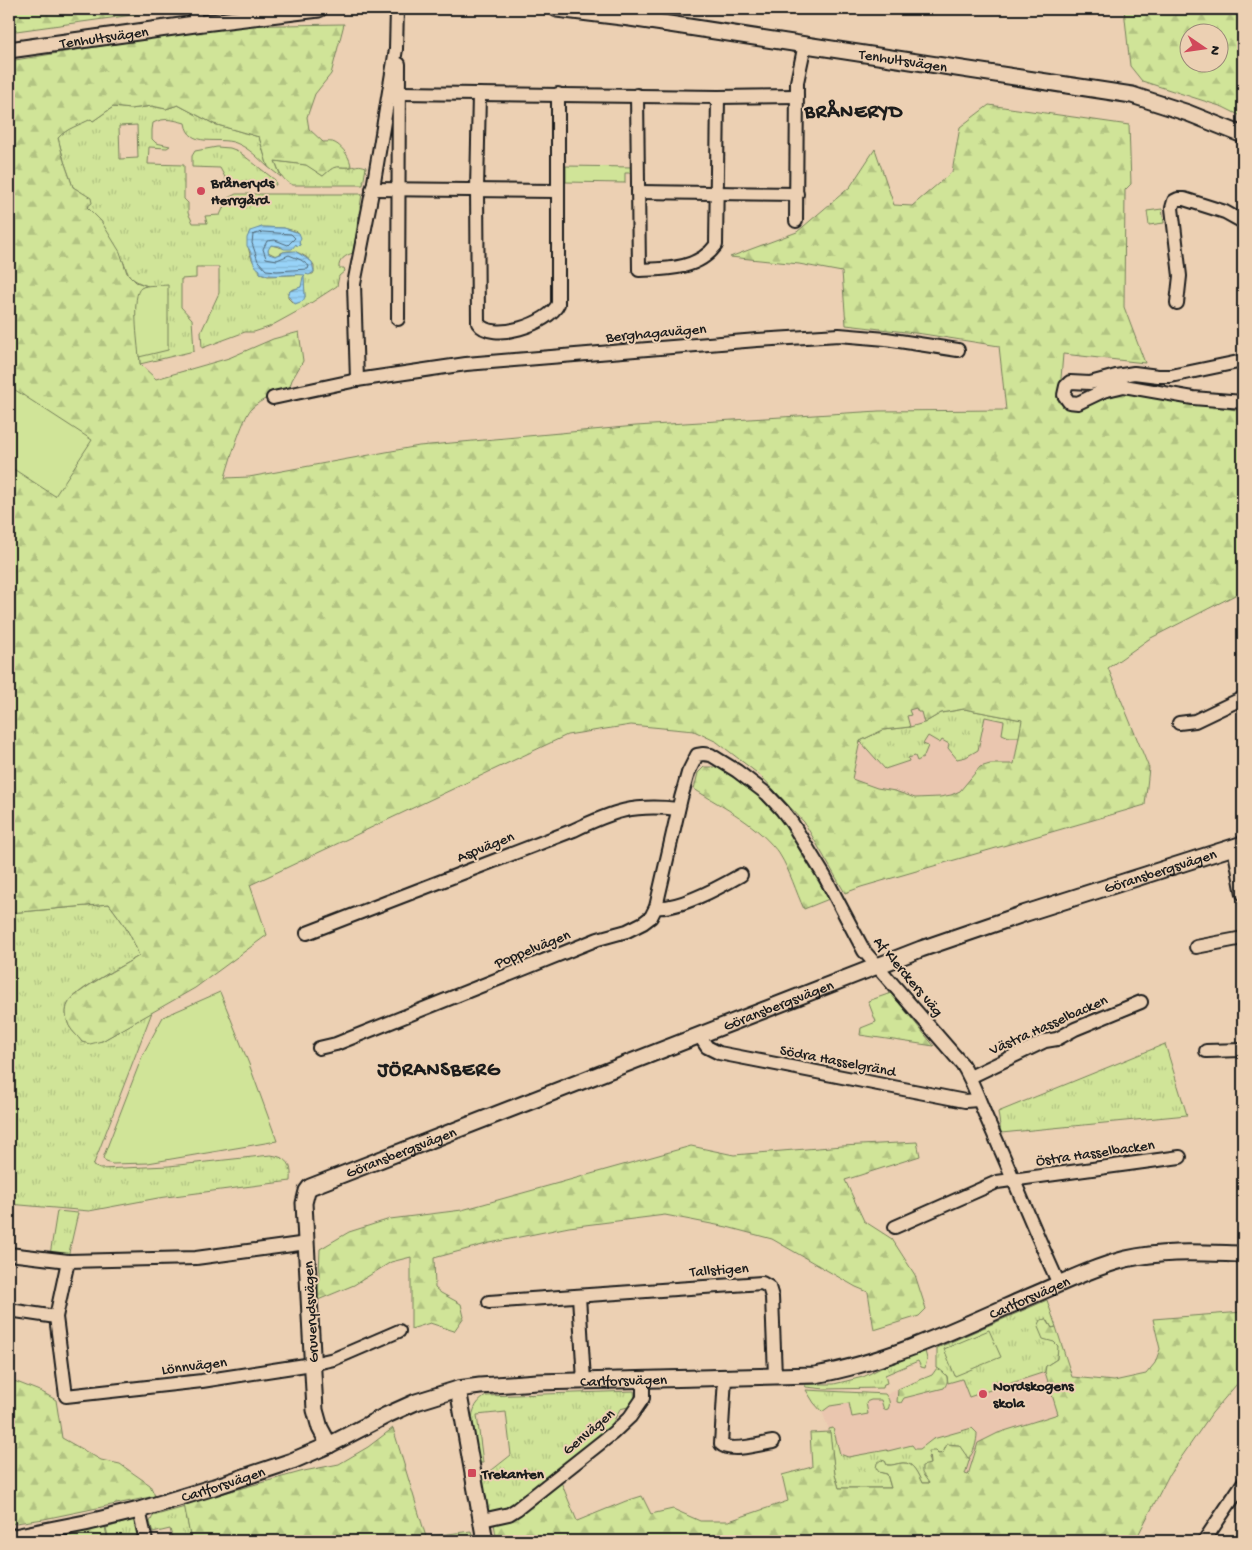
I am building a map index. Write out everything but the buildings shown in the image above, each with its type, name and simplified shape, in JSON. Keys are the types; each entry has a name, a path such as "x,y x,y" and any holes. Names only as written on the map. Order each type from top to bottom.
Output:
{"street":[{"name":"Tenhultsvägen","path":"9,50 195,16 319,9"},
{"path":"357,380 354,284 396,49 396,9"},
{"name":"Tenhultsvägen","path":"558,9 806,44 1132,96 1188,113 1243,135"},
{"path":"796,221 796,96 797,80 806,44"},
{"path":"396,49 400,70 398,319"},
{"path":"400,93 718,97 796,96"},
{"path":"479,94 477,189 478,323 482,328 489,330 509,330 534,324 548,316 557,306 558,94"},
{"path":"637,95 639,270 679,268 694,262 712,250 717,242 718,97"},
{"path":"372,190 477,189 557,191"},
{"path":"638,192 797,194"},
{"path":"1177,303 1180,276 1172,208 1174,202 1178,199 1184,199 1225,212 1243,222"},
{"name":"Berghagavägen","path":"273,398 357,380 466,364 757,340 839,336 886,339 958,350"},
{"path":"1243,361 1171,376 1134,373 1090,382 1070,382 1066,386 1064,395 1069,402 1076,403 1103,390 1124,386 1193,398 1243,402"},
{"path":"1178,723 1195,721 1243,698"},
{"name":"Af Klerckers väg","path":"678,809 688,773 697,755 703,754 711,755 750,780 767,794 792,823 825,877 864,950 962,1064 970,1077 978,1100 1015,1180 1059,1284"},
{"name":"Aspvägen","path":"307,933 574,830 610,814 627,809 645,807 678,809"},
{"path":"678,809 656,907 667,908 716,889 740,875"},
{"path":"1239,846 1243,894"},
{"name":"Göransbergsvägen","path":"318,1183 921,949 1005,920 1239,846"},
{"name":"Poppelvägen","path":"319,1048 336,1044 598,939 626,930 651,917 656,907"},
{"path":"1196,947 1243,938"},
{"name":"Västra Hasselbacken","path":"970,1077 1045,1042 1057,1039 1075,1029 1140,1002"},
{"name":"Södra Hasselgränd","path":"699,1035 708,1047 719,1053 965,1101 978,1100"},
{"path":"1206,1051 1243,1050"},
{"name":"Östra Hasselbacken","path":"895,1227 997,1182 1180,1157"},
{"name":"Gruverydsvägen","path":"318,1183 310,1187 304,1198 315,1410 320,1428 329,1445"},
{"path":"9,1254 68,1261 196,1258 307,1243"},
{"name":"Carlforsvägen","path":"9,1538 139,1510 292,1461 416,1402 458,1389 490,1385 584,1381 815,1375 847,1369 882,1358 970,1323 1095,1269 1127,1259 1184,1252 1243,1254"},
{"name":"Lönnvägen","path":"68,1261 56,1317 66,1396 202,1381 312,1364 334,1359 398,1331"},
{"name":"Tallstigen","path":"489,1302 762,1283 769,1287 772,1297 775,1376"},
{"path":"579,1296 584,1381"},
{"path":"9,1310 56,1317"},
{"path":"725,1378 721,1444 734,1448 773,1442"},
{"name":"Genvägen","path":"482,1520 509,1514 517,1509 614,1433 630,1416 642,1398 644,1389 643,1379"},
{"path":"458,1389 485,1541"},
{"path":"1204,1541 1243,1483"},
{"path":"139,1510 146,1541"}],"shaded area":[{"path":"916,707 921,712 924,723 935,716 964,709 1023,720 1014,764 990,764 980,767 960,791 940,797 915,798 895,791 878,789 852,779 860,741 910,715 909,710"},
{"name":"Nordskogens skola","path":"1047,1300 1082,1409 1055,1415 998,1433 978,1443 969,1475 839,1488 835,1475 830,1432 822,1412 814,1403 810,1393 885,1395 932,1375 937,1368 937,1348"}],"green space":[{"path":"9,9 148,9 147,13 9,32"},
{"path":"1124,9 1243,9 1243,117 1223,107 1142,81 1130,66"},
{"path":"344,24 331,74 315,94 307,117 309,129 323,142 334,142 341,147 348,157 351,167 334,168 323,176 306,165 275,161 281,177 268,167 259,137 214,124 178,105 166,109 152,106 131,109 113,107 93,121 91,119 74,127 58,138 73,187 91,198 92,203 87,207 101,221 120,252 127,273 136,282 148,286 144,286 136,305 140,364 156,379 229,358 273,339 299,332 303,361 289,389 264,400 251,409 240,431 225,478 249,477 419,446 636,426 879,411 1006,410 999,346 923,334 846,325 842,272 799,264 730,257 797,232 850,187 875,149 894,205 912,206 952,172 960,127 989,105 1129,125 1131,184 1125,190 1124,307 1145,363 1063,354 1059,403 1086,405 1122,393 1243,411 1243,591 1149,639 1108,668 1149,768 1145,805 845,893 804,822 761,776 717,742 694,731 631,725 567,735 250,885 267,935 195,988 102,1041 90,1044 82,1042 69,1026 66,1014 68,1004 89,985 139,956 130,935 109,904 9,913 9,61 224,26","holes":["916,708 918,712 921,712 924,723 941,713 964,709 1022,720 1014,764 990,764 980,767 960,791 940,797 915,798 852,779 860,741 883,730 910,727 907,716 911,715 909,710"]},
{"path":"178,105 214,124 259,137 268,167 241,145 229,141 198,139 192,136 185,123 165,120 153,123 152,139 156,143 170,146 167,148 149,147 148,164 184,165 184,199 188,203 188,213 193,223 207,223 205,216 220,215 228,198 236,194 362,194 353,253 341,260 339,268 344,268 345,271 339,276 337,286 269,327 254,332 245,332 202,348 201,332 219,293 219,267 196,267 196,278 181,279 181,307 192,319 194,351 140,364 136,305 144,286 147,286 130,276 101,221 87,207 79,191 73,187 58,138 74,127 91,119 93,121 113,107 131,109 152,106 166,109","holes":["137,125 138,158 120,159 119,126","262,227 284,228 298,232 301,239 300,245 296,244 283,248 271,245 268,247 268,252 276,256 288,251 301,254 314,265 313,274 268,276 260,273 250,253 249,233","304,280 305,297 293,303 288,298 288,293 301,287"]},
{"path":"217,147 238,151 275,180 276,185 231,185 220,168 192,167 192,156 195,151"},
{"path":"275,161 307,165 323,176 336,167 360,165 366,167 363,185 293,185 284,178"},
{"path":"566,166 633,167 633,173 625,173 625,183 566,182"},
{"path":"1162,209 1164,223 1149,225 1147,211"},
{"path":"168,285 168,350 139,357 136,320 138,292 141,288 147,286"},
{"path":"9,386 92,440 55,496 12,468 9,473"},
{"path":"964,709 1023,720 1019,737 1009,737 1002,734 1004,721 985,717 978,750 966,757 957,759 948,748 949,744 942,740 940,743 928,736 923,744 928,746 923,758 917,761 915,756 908,758 909,761 885,769 860,741 883,730 910,727 924,723 941,713"},
{"path":"704,767 718,767 757,794 781,820 829,899 804,909 784,861 772,844 740,818 694,789 698,773"},
{"path":"109,904 126,928 139,956 89,985 72,998 66,1011 69,1026 82,1042 102,1041 152,1012 93,1166 100,1169 169,1166 271,1155 288,1162 291,1170 291,1181 158,1198 89,1211 9,1204 9,1021 11,1007 9,913"},
{"path":"220,992 277,1141 148,1163 112,1164 106,1162 103,1158 143,1054 163,1017"},
{"path":"891,993 934,1046 860,1035 861,1028 876,1022 868,1001"},
{"path":"1165,1044 1187,1115 1001,1133 998,1112"},
{"path":"917,1142 920,1156 845,1180 864,1221 892,1239 915,1275 926,1309 919,1316 874,1330 868,1292 772,1239 727,1227 665,1215 569,1227 490,1243 434,1258 435,1288 461,1304 464,1317 454,1331 430,1323 411,1329 411,1257 391,1262 354,1285 318,1300 320,1249 349,1232 390,1219 462,1210 691,1146 734,1155"},
{"path":"57,1211 78,1213 68,1257 50,1255"},
{"path":"1047,1300 1056,1327 1052,1328 1048,1321 1054,1342 1059,1349 1057,1359 1046,1366 1045,1372 969,1397 962,1379 948,1383 947,1376 937,1368 937,1348"},
{"path":"1243,1312 1243,1377 1212,1413 1169,1475 1135,1541 497,1541 494,1524 522,1512 561,1482 577,1521 642,1496 651,1514 673,1509 700,1521 729,1521 788,1501 782,1475 812,1467 810,1433 830,1432 835,1475 839,1488 891,1488 887,1474 879,1472 876,1468 877,1463 881,1460 885,1461 887,1465 907,1463 915,1470 922,1483 929,1483 922,1473 922,1466 930,1464 929,1451 935,1451 938,1454 943,1453 947,1444 959,1445 968,1458 970,1458 965,1474 968,1475 978,1443 998,1433 1058,1414 1045,1372 1046,1366 1057,1359 1058,1346 1054,1342 1043,1339 1038,1327 1041,1320 1046,1319 1052,1328 1056,1327 1072,1377 1114,1381 1146,1374 1155,1363 1160,1349 1153,1319"},
{"path":"989,1330 1001,1357 955,1376 944,1349"},
{"path":"925,1351 927,1359 925,1368 921,1367 918,1361 885,1375 887,1383 884,1384 883,1388 825,1389 806,1387 804,1384 834,1384 863,1377"},
{"path":"937,1368 946,1376 947,1382 944,1388 904,1398 901,1403 897,1402 898,1389 932,1375"},
{"path":"9,1379 42,1392 56,1400 62,1438 101,1460 120,1464 150,1485 155,1496 44,1519 9,1524"},
{"path":"806,1390 885,1394 889,1405 888,1409 884,1410 881,1400 871,1400 866,1402 868,1414 852,1417 849,1403 830,1406 822,1412"},
{"path":"634,1391 635,1402 632,1406 620,1409 611,1426 513,1508 488,1514 481,1472 492,1470 511,1455 506,1412 477,1415 483,1463 479,1463 473,1436 472,1418 474,1409 486,1396"},
{"path":"393,1428 426,1537 471,1531 474,1541 191,1541 184,1504 304,1471 339,1464 368,1447"},
{"path":"833,1428 840,1454 848,1457 912,1445 915,1449 920,1449 933,1439 972,1428 977,1433 977,1436 976,1443 968,1459 960,1448 946,1447 943,1453 939,1454 935,1451 928,1457 930,1464 927,1478 929,1483 922,1483 915,1470 907,1463 887,1465 885,1461 879,1472 887,1474 891,1488 839,1488 835,1475 829,1429"},
{"path":"185,1507 191,1541 173,1541 170,1529 153,1533 150,1522 153,1516"},
{"path":"133,1520 136,1522 140,1535 123,1541 109,1541 106,1528"},
{"path":"105,1527 108,1541 46,1541"}],"water":[{"path":"262,227 284,228 299,233 301,238 300,245 297,246 296,244 292,249 284,249 280,246 271,245 268,250 269,254 275,256 283,252 295,251 312,262 314,272 309,275 271,275 260,273 260,270 253,262 251,252 247,246 247,238 250,231"},
{"path":"304,276 305,297 303,301 295,304 288,296 290,291 301,287"}],"place":[{"name":"Bråneryds Herrgård","path":"201,191"},
{"name":"Nordskogens skola","path":"983,1394"},
{"name":"Trekanten","path":"472,1473"}],"district":[{"name":"BRÅNERYD","path":"854,110"},
{"name":"JÖRANSBERG","path":"439,1068"}]}
